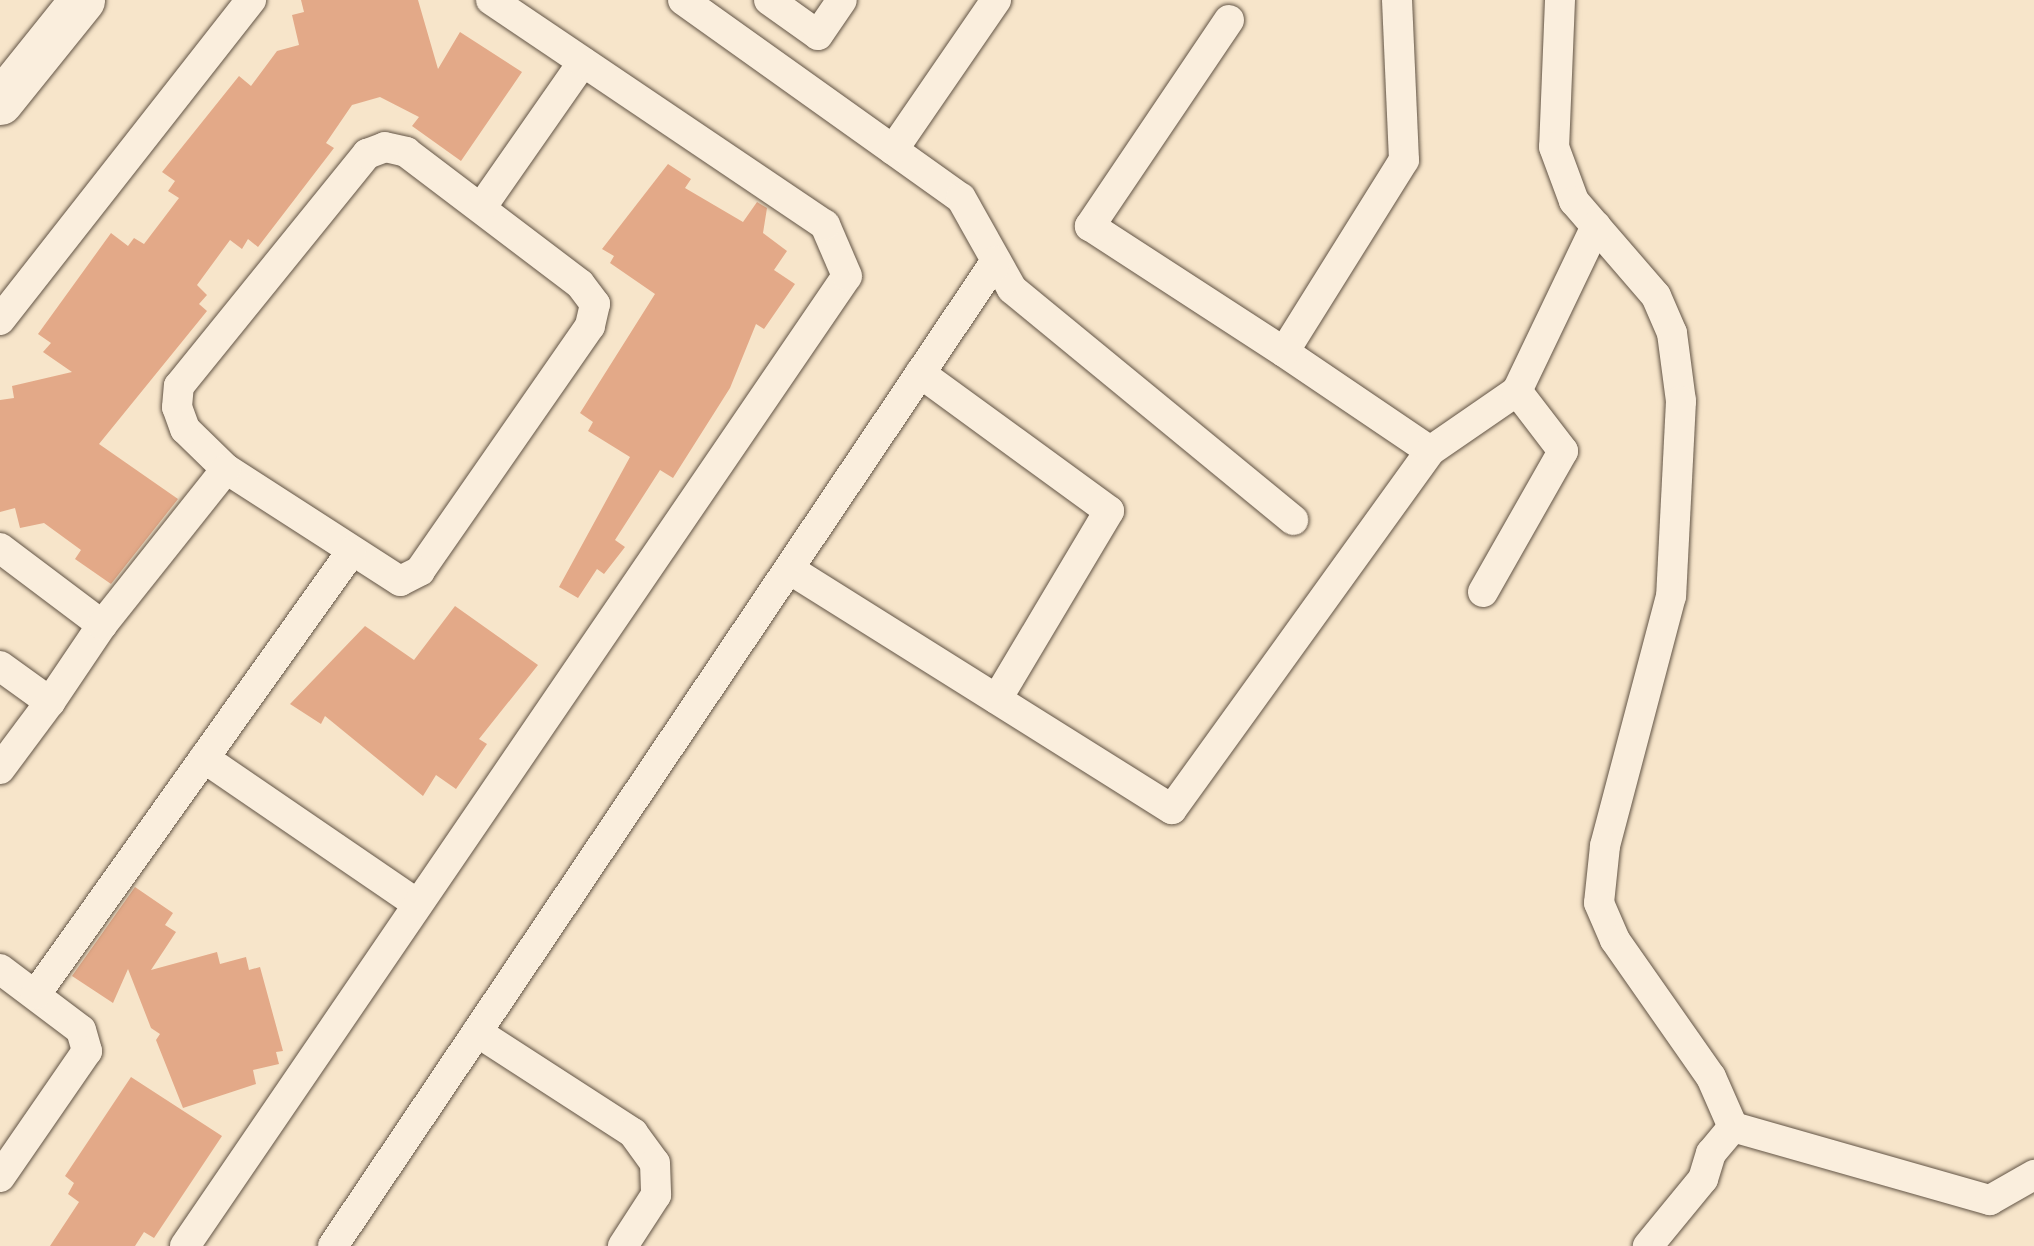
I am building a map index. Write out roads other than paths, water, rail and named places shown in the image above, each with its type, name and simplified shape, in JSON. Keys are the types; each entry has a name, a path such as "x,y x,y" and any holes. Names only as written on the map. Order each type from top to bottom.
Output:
{"street":[{"path":"0,102 82,0"},
{"path":"0,320 251,0"},
{"path":"185,1246 846,276 825,226 491,0"},
{"path":"683,0 960,198 1012,289 1293,520"},
{"path":"769,0 818,35 842,0"},
{"path":"893,150 996,0"},
{"path":"1284,352 1404,160 1398,0"},
{"path":"1560,0 1554,147 1574,201 1656,296 1672,333 1682,402 1671,596 1605,846 1600,903 1616,940 1711,1077 1733,1127"},
{"path":"1229,20 1090,226 1430,451"},
{"path":"481,208 584,62"},
{"path":"385,147 406,152 580,284 595,304 590,326 420,571 400,580 226,468 185,429 177,407 179,386 367,154 385,147"},
{"path":"789,569 1172,809 1430,451 1517,391 1596,226"},
{"path":"334,1246 996,261"},
{"path":"920,374 1109,511 996,699"},
{"path":"1484,592 1563,451 1517,391"},
{"path":"1,765 102,625 226,468"},
{"path":"0,548 102,625"},
{"path":"36,994 351,552"},
{"path":"0,666 50,702"},
{"path":"204,758 418,904"},
{"path":"0,970 81,1030 87,1051 0,1178"},
{"path":"477,1032 633,1133 655,1163 656,1195 624,1246"},
{"path":"1733,1127 1990,1200 2034,1174"},
{"path":"1648,1246 1703,1179 1711,1153 1733,1127"}]}
